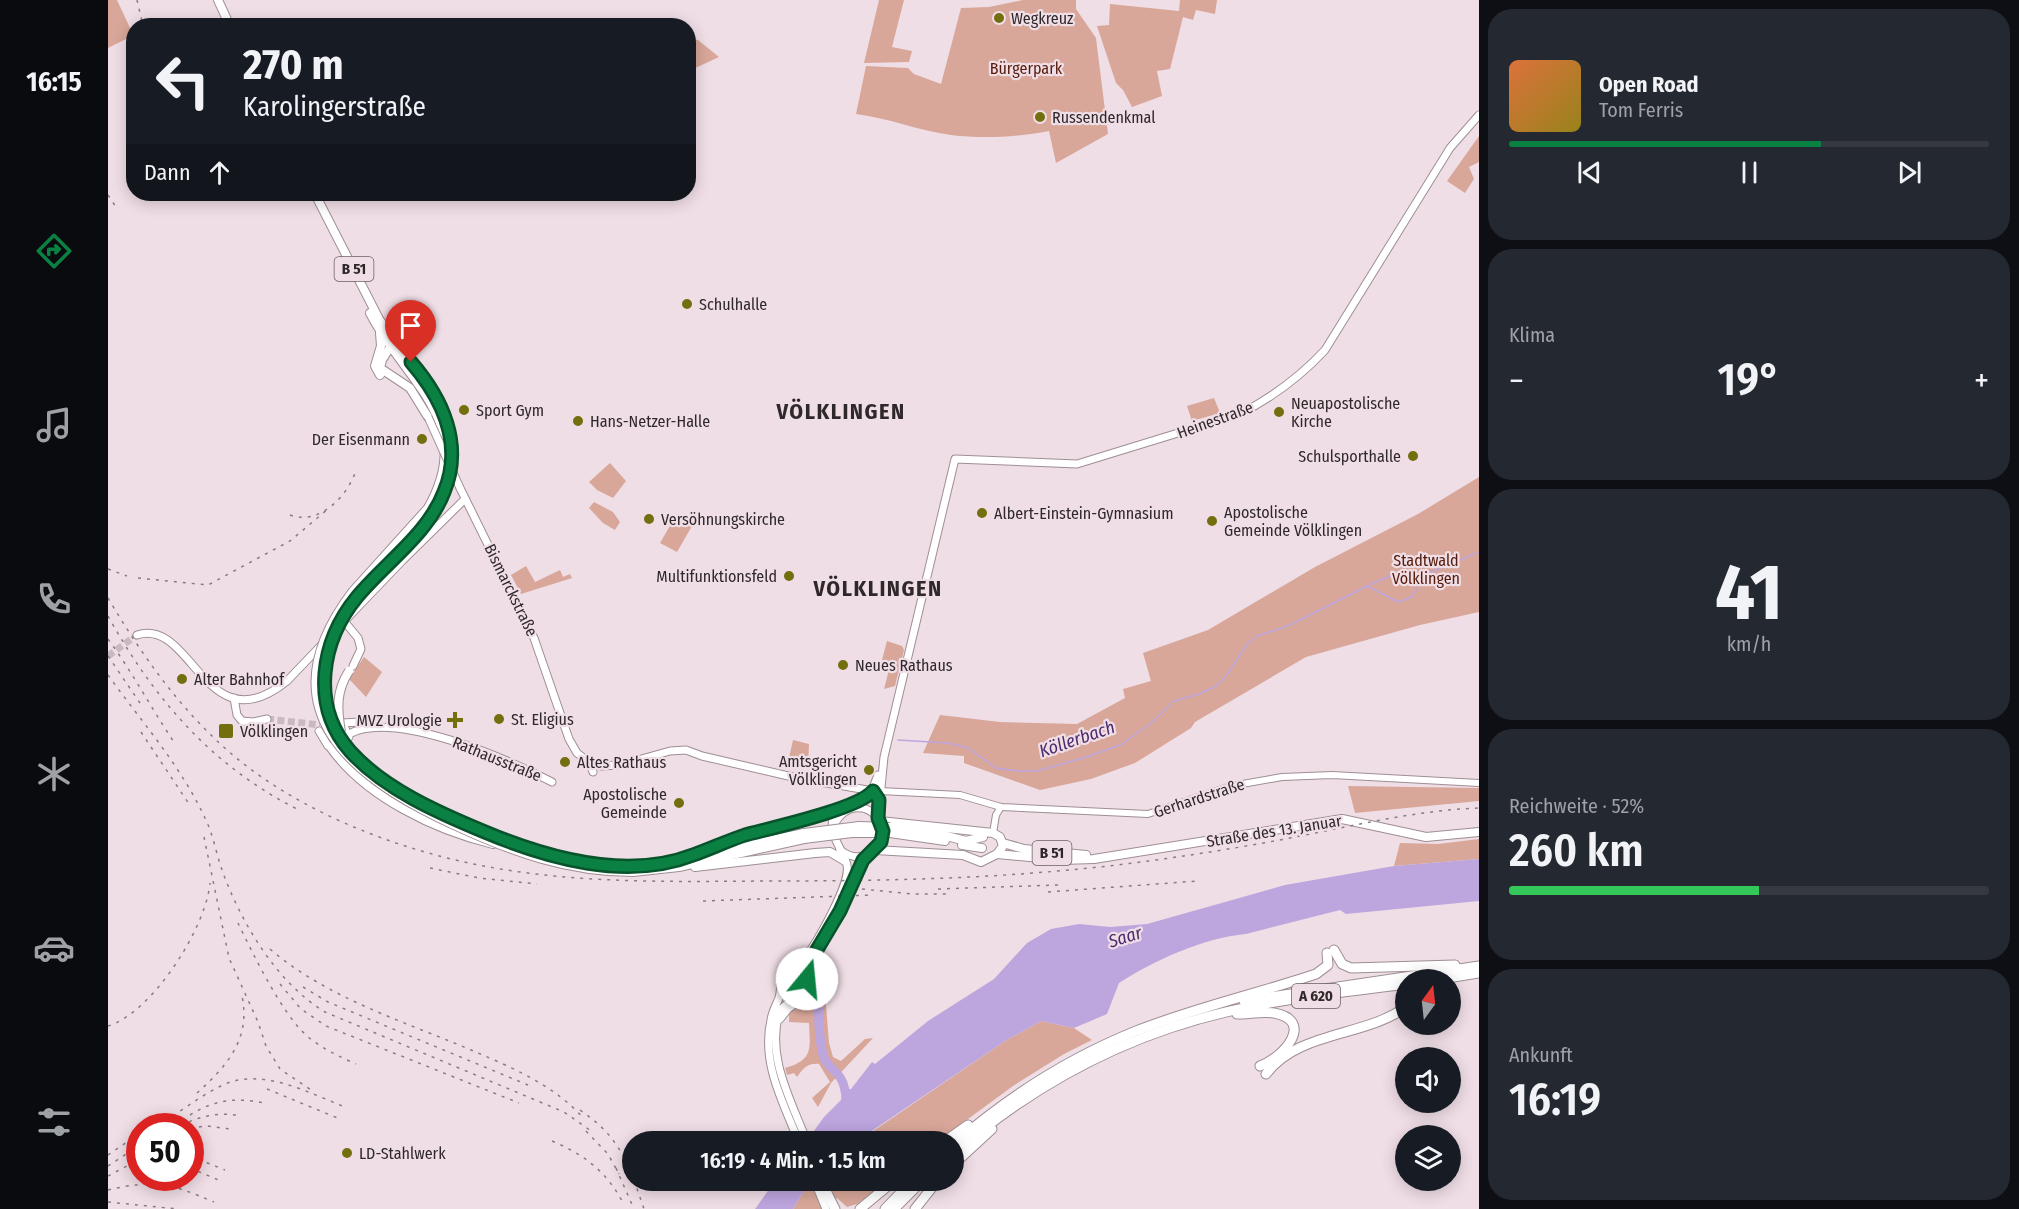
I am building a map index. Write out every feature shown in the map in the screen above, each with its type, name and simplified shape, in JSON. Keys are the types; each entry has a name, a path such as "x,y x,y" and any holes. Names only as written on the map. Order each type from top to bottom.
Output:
{"highway":[{"path":"961,1131 1085,1054 1139,1030 1227,1008 1316,974 1328,965 1331,952 1342,964 1355,968 1427,964 1479,970"},
{"path":"1461,974 1479,970"},
{"path":"1461,977 1479,970"},
{"name":"A 620","path":"1227,1008 1322,988 1479,970"},
{"name":"A 620","path":"1227,1008 1395,985"},
{"path":"1227,1008 1275,1013 1288,1019 1294,1028 1294,1038 1290,1046 1263,1070 1316,1041 1379,1022 1395,1013"},
{"path":"964,1145 1030,1094 1114,1048 1202,1014"},
{"path":"964,1155 1030,1094"},
{"path":"964,1136 1011,1099"},
{"path":"826,1191 831,1208"},
{"path":"860,1209 882,1191"},
{"path":"885,1209 902,1191"},
{"path":"894,1209 912,1191"},
{"path":"915,1209 929,1191"}],"main road":[{"path":"218,0 226,18"},
{"name":"Heinestraße","path":"877,791 955,459 1077,464 1240,414 1263,403 1306,372 1325,350 1450,148 1478,116"},
{"name":"B 51","path":"319,201 393,346 435,409 442,428 442,465 436,492 419,519 356,593 329,629 318,663 319,701 333,738 350,761 377,783 421,810 497,845 566,867 633,869 679,867 804,836"},
{"name":"B 51","path":"325,213 342,257 378,329 421,373 443,406 451,442 449,473 445,490 433,512 356,593 335,632 325,670 327,706 344,742 366,766 399,789 486,833 558,857 633,869 859,826 982,848"},
{"path":"378,329 381,343 375,370 383,378 391,377"},
{"path":"393,346 380,364 380,368 413,391 428,417"},
{"path":"391,377 384,365 392,357 415,378"},
{"name":"Bismarckstraße","path":"428,417 465,500 537,646 569,739 577,753 590,763"},
{"path":"137,635 151,633 170,640 212,687 234,698 258,698 278,689 465,500"},
{"path":"344,621 360,643 360,654 339,692 338,705 344,742"},
{"path":"234,698 237,715 242,721 267,719"},
{"name":"Rathausstraße","path":"371,728 361,722 343,724 333,722 322,729 324,741 331,747 344,745 349,734 357,729 411,730 505,760 552,782"},
{"path":"343,724 349,734"},
{"path":"331,747 358,779 400,807 475,840 497,845"},
{"path":"590,763 601,766 620,765 686,750 702,756 835,786 877,791"},
{"path":"590,763 593,772"},
{"path":"794,1131 770,1064 768,1049 770,1023 782,981 792,976 820,931 848,873 845,861 836,844 832,820 847,795 843,789 835,786"},
{"path":"836,844 849,856 865,856 875,850 883,835 879,819 877,791"},
{"path":"687,857 742,836 838,809 877,791"},
{"path":"833,831 839,816 849,809 866,809 879,819 926,824 1000,837 1003,843 995,854 987,854 982,848 988,835"},
{"name":"Straße des 13. Januar","path":"875,850 963,855 981,862 995,854 1062,860 1143,852 1342,819 1426,837 1479,832"},
{"name":"B 51","path":"890,830 923,830 966,841 988,835"},
{"name":"Straße des 13. Januar","path":"1003,843 1024,849 1103,856"},
{"path":"679,867 740,863 830,852 845,861"},
{"path":"803,1131 777,1061 776,1025 780,1010 791,999 801,994 803,987 801,981 809,963 835,920 865,856"},
{"path":"776,1025 785,1011 806,996 809,963"},
{"path":"792,976 801,981"},
{"path":"780,991 791,999"},
{"path":"821,1191 831,1208"}],"street":[{"name":"Gerhardstraße","path":"877,791 960,795 1002,807 1148,814 1231,786 1282,777 1332,775 1479,783"},
{"path":"988,835 1002,807"}],"green space":[{"path":"108,0 117,0 126,19 126,39 108,48"},
{"path":"879,0 904,0 892,47 912,51 909,62 864,63"},
{"name":"Bürgerpark","path":"1023,0 1076,0 1076,9 1096,38 1108,134 1056,163 1049,131 1000,137 963,136 939,133 856,114 866,66 908,68 914,74 941,84 961,8 989,7"},
{"path":"1180,0 1217,0 1215,14 1196,10 1193,20 1183,17 1170,69 1157,71 1162,96 1132,107 1123,90 1116,83 1097,26 1109,25 1110,4 1179,11"},
{"path":"696,40 698,40 719,57 696,68"},
{"path":"1479,136 1479,162 1469,167 1474,179 1465,193 1447,181"},
{"path":"1214,398 1220,413 1192,421 1187,406"},
{"path":"610,463 626,481 613,498 597,490 589,482"},
{"name":"Stadtwald Völklingen","path":"1479,477 1479,612 1420,625 1306,657 1195,722 1191,728 1135,763 1091,779 1040,790 964,763 964,756 923,753 940,715 1000,722 1077,724 1125,698 1123,689 1151,681 1143,653 1208,630 1315,567 1418,514"},
{"path":"594,502 613,512 620,522 615,530 603,523 589,508"},
{"path":"675,517 692,526 677,552 660,543"},
{"path":"526,566 535,582 560,570 563,577 570,574 572,578 521,594 511,575"},
{"path":"887,641 902,646 904,650 895,686 884,689 891,662 882,660"},
{"path":"364,657 382,672 366,697 349,679"},
{"path":"793,740 809,744 808,767 788,762"},
{"path":"1348,786 1479,788 1479,801 1355,813"},
{"path":"1479,839 1479,859 1394,866 1400,843 1438,844"},
{"path":"817,965 823,968 829,1043 833,1057 841,1061 865,1039 873,1038 831,1083 818,1107 812,1098 830,1082 819,1064 811,1064 797,1077 794,1073 787,1075 785,1068 801,1061 808,1052 809,1023 789,1022 789,1013 811,1001"},
{"path":"1041,1021 1074,1028 1092,1040 1064,1054 1013,1086 952,1131 873,1131 1005,1041"},
{"path":"804,1191 875,1191 857,1204 847,1207 837,1198 823,1209 793,1209"}],"water":[{"name":"Saar","path":"1479,859 1479,901 1346,914 1340,910 1196,945 1164,958 1119,983 1107,1014 1074,1028 1041,1021 1005,1041 872,1131 814,1131 841,1100 842,1090 851,1089 872,1062 875,1064 928,1021 994,979 1027,943 1051,929 1079,924 1110,927 1147,924 1285,885 1394,866"},
{"path":"768,1191 804,1191 793,1209 755,1209"}],"waterway":[{"name":"Köllerbach","path":"898,740 948,743 968,748 996,768 1017,771 1037,771 1090,756 1122,744 1150,724 1174,701 1199,694 1216,686 1226,676 1247,644 1257,636 1288,626 1367,586 1398,602 1412,597 1424,575 1479,552"},
{"name":"Köllerbach","path":"1369,585 1390,576 1412,580 1424,576"},
{"name":"Köllerbach","path":"817,966 823,1055 844,1085 847,1099"}],"tunnel":[{"path":"108,656 137,635"},
{"path":"267,719 320,725"}],"railway":[{"path":"137,0 141,18"},
{"path":"108,195 118,210"},
{"path":"290,515 311,516 331,506 346,490 356,470"},
{"path":"138,578 208,585 290,541 328,509"},
{"path":"108,569 127,576"},
{"path":"108,598 143,652 182,704 225,748 255,773 288,794 340,821 394,842 447,858 499,869 604,880 658,881 869,880 1016,874 1163,859 1415,814 1479,808"},
{"path":"108,616 145,675 188,728 238,772 266,792 297,809"},
{"path":"108,639 176,745"},
{"path":"108,656 142,706"},
{"path":"108,675 184,780 208,824 222,870 239,910 263,950 291,985 325,1012 564,1112 594,1133"},
{"path":"141,732 189,804"},
{"path":"204,837 229,958 258,1022 266,1046 280,1069 311,1090"},
{"path":"430,868 479,878 537,884"},
{"path":"1048,892 1197,881"},
{"path":"108,1026 125,1018 142,1004 159,987 174,966 199,922 210,883"},
{"path":"938,889 1058,885"},
{"path":"862,889 913,894 949,894"},
{"path":"703,901 872,895"},
{"path":"238,923 269,983 297,1026 318,1044 356,1064"},
{"path":"270,949 292,966 341,995 486,1056 532,1078 573,1107 584,1119"},
{"path":"280,984 301,1009 326,1026 519,1103"},
{"path":"303,987 328,1002 528,1085"},
{"path":"197,1093 227,1062 240,1038 244,1011 242,996"},
{"path":"178,1113 225,1084 255,1079 286,1084 345,1107"},
{"path":"267,1089 340,1119"},
{"path":"194,1113 226,1101 244,1100 264,1103"},
{"path":"580,1110 606,1132 622,1154"},
{"path":"204,1117 226,1114 242,1116"},
{"path":"204,1126 230,1129"},
{"path":"586,1131 608,1154 619,1174"},
{"path":"552,1141 593,1165 609,1181 622,1201"},
{"path":"108,1155 126,1143"},
{"path":"108,1166 126,1154"},
{"path":"204,1162 225,1170"},
{"path":"108,1176 126,1166"},
{"path":"616,1168 634,1209"},
{"path":"204,1174 221,1181"},
{"path":"108,1190 138,1185 162,1185 214,1202"},
{"path":"638,1191 644,1209"},
{"path":"108,1202 178,1209"}],"place":[{"name":"Wegkreuz","path":"999,18"},
{"name":"Russendenkmal","path":"1040,117"},
{"name":"Schulhalle","path":"687,304"},
{"name":"Sport Gym","path":"464,410"},
{"name":"Neuapostolische Kirche","path":"1279,412"},
{"name":"Hans-Netzer-Halle","path":"578,421"},
{"name":"Der Eisenmann","path":"422,439"},
{"name":"Schulsporthalle","path":"1413,456"},
{"name":"Albert-Einstein-Gymnasium","path":"982,513"},
{"name":"Versöhnungskirche","path":"649,519"},
{"name":"Apostolische Gemeinde Völklingen","path":"1212,521"},
{"name":"Multifunktionsfeld","path":"789,576"},
{"name":"Neues Rathaus","path":"843,665"},
{"name":"Alter Bahnhof","path":"182,679"},
{"name":"St. Eligius","path":"499,719"},
{"name":"MVZ Urologie","path":"455,720"},
{"name":"Völklingen","path":"226,731"},
{"name":"Altes Rathaus","path":"565,762"},
{"name":"Amtsgericht Völklingen","path":"869,770"},
{"name":"Apostolische Gemeinde","path":"679,803"},
{"name":"LD-Stahlwerk","path":"347,1153"}],"district":[{"name":"VÖLKLINGEN","path":"841,411"},
{"name":"VÖLKLINGEN","path":"878,588"}],"route":[{"path":"411,362 443,406 451,442 449,473 445,490 433,512 413,537 358,595 339,623 329,647 324,690 329,714 344,742 366,766 399,789 477,829 514,844 558,857 613,865 660,863 687,857 742,836 838,809 867,797 873,791 879,800 878,818 883,831 881,842 871,854 865,856 840,911 809,963 807,979"}]}
